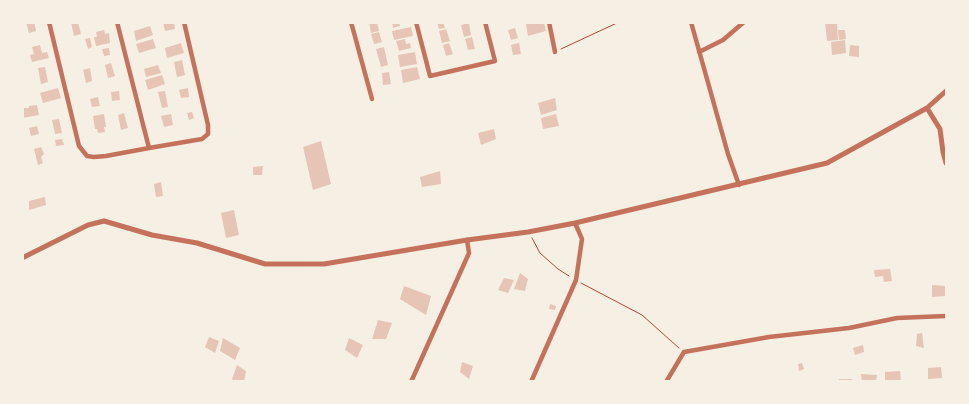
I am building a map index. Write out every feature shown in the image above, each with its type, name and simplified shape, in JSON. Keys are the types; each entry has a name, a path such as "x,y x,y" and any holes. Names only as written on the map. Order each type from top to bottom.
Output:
{"street":[{"path":"49,22 78,146 82,153 87,156 106,156 202,138 208,134 208,125 184,22"},
{"path":"118,22 149,148"},
{"path":"351,22 372,99"},
{"path":"416,22 430,76 495,60 485,22"},
{"path":"549,22 555,52"},
{"path":"691,22 728,154 740,185"},
{"path":"699,52 723,40 744,22"},
{"path":"22,258 88,225 104,221 152,235 197,243 265,264 324,264 467,240 528,232 575,223 827,164 926,108 946,91"},
{"path":"926,108 940,129 946,163"},
{"path":"531,382 576,280 582,239 575,223"},
{"path":"411,382 469,253 467,240"},
{"path":"666,382 684,352 769,337 850,328 897,318 946,316"}],"path":[{"path":"555,52 619,22"},
{"path":"528,232 540,254 558,269 642,315 684,352"}],"building":[{"path":"26,22 34,22 36,31 29,33"},
{"path":"71,22 78,22 81,34 74,36"},
{"path":"163,22 174,22 175,29 165,31"},
{"path":"369,22 377,22 379,31 371,33"},
{"path":"392,22 399,22 400,26 393,28"},
{"path":"437,22 443,22 445,28 439,29"},
{"path":"544,22 546,31 528,36 526,24"},
{"path":"825,22 837,22 838,40 827,41"},
{"path":"469,23 471,35 464,37 461,25"},
{"path":"150,26 153,35 136,41 134,31"},
{"path":"411,27 413,36 394,40 392,31"},
{"path":"515,28 518,38 511,40 508,30"},
{"path":"446,29 450,41 442,43 439,31"},
{"path":"104,30 105,34 109,33 110,43 96,46 94,37 97,37 96,32"},
{"path":"838,30 845,30 846,39 839,40"},
{"path":"379,32 382,42 374,44 371,34"},
{"path":"472,37 475,49 468,50 465,39"},
{"path":"90,38 92,47 88,49 85,39"},
{"path":"153,39 156,48 139,53 136,44"},
{"path":"405,39 406,44 410,43 411,48 399,51 396,41"},
{"path":"845,40 846,53 832,55 831,42"},
{"path":"181,43 184,53 167,58 165,48"},
{"path":"449,43 453,54 446,56 443,45"},
{"path":"519,43 521,54 513,55 511,45"},
{"path":"40,45 42,53 47,52 49,58 32,62 30,55 34,54 32,47"},
{"path":"850,45 859,46 859,57 849,56"},
{"path":"384,47 388,65 381,67 376,49"},
{"path":"109,48 110,55 104,56 102,49"},
{"path":"415,52 417,64 400,67 398,55"},
{"path":"182,60 185,75 177,77 174,62"},
{"path":"111,63 115,76 108,78 105,65"},
{"path":"158,65 161,73 146,77 144,69"},
{"path":"45,67 48,82 41,84 38,68"},
{"path":"417,67 420,79 403,83 401,70"},
{"path":"90,68 92,81 86,83 83,70"},
{"path":"389,72 391,84 383,85 382,73"},
{"path":"162,75 165,84 148,90 145,80"},
{"path":"58,88 61,98 43,103 40,93"},
{"path":"188,88 189,97 181,98 179,90"},
{"path":"119,91 120,100 112,101 111,92"},
{"path":"165,91 168,107 162,108 158,92"},
{"path":"98,97 100,106 92,107 90,99"},
{"path":"555,98 557,110 541,115 538,103"},
{"path":"37,105 39,115 22,118 22,108"},
{"path":"192,112 194,118 189,120 187,113"},
{"path":"124,113 128,128 121,130 118,115"},
{"path":"104,114 105,132 98,133 97,129 95,129 93,116"},
{"path":"171,114 173,125 164,127 161,116"},
{"path":"556,114 559,126 543,129 541,118"},
{"path":"59,119 62,133 55,134 52,120"},
{"path":"37,126 39,134 31,136 29,128"},
{"path":"494,129 496,139 481,145 478,133"},
{"path":"62,139 64,145 56,146 55,140"},
{"path":"321,141 331,184 313,190 303,147"},
{"path":"41,147 44,154 41,157 43,163 38,165 34,149"},
{"path":"263,166 262,175 253,175 253,167"},
{"path":"440,171 441,184 422,187 420,177"},
{"path":"161,182 163,196 156,197 154,184"},
{"path":"45,197 46,205 29,210 29,201"},
{"path":"234,210 239,235 226,238 221,213"},
{"path":"890,269 892,281 884,282 883,276 875,277 874,270"},
{"path":"520,273 528,279 525,291 514,289"},
{"path":"504,278 514,280 508,293 498,290"},
{"path":"932,285 946,286 946,296 932,297"},
{"path":"404,286 431,296 426,315 400,299"},
{"path":"550,304 556,306 555,310 549,309"},
{"path":"378,320 392,323 386,339 372,339"},
{"path":"922,333 924,348 916,346 917,334"},
{"path":"209,337 219,341 215,353 205,347"},
{"path":"223,338 240,348 235,360 220,351"},
{"path":"349,338 363,345 357,358 345,350"},
{"path":"863,345 864,352 855,355 853,348"},
{"path":"462,362 473,366 469,379 460,372"},
{"path":"802,363 804,369 799,371 798,364"},
{"path":"237,365 246,371 244,382 236,382 232,379"},
{"path":"941,367 942,378 928,379 928,368"},
{"path":"900,371 901,382 885,382 885,372"},
{"path":"861,374 877,375 876,382 862,382"},
{"path":"839,379 852,379 853,382 839,382"}]}
